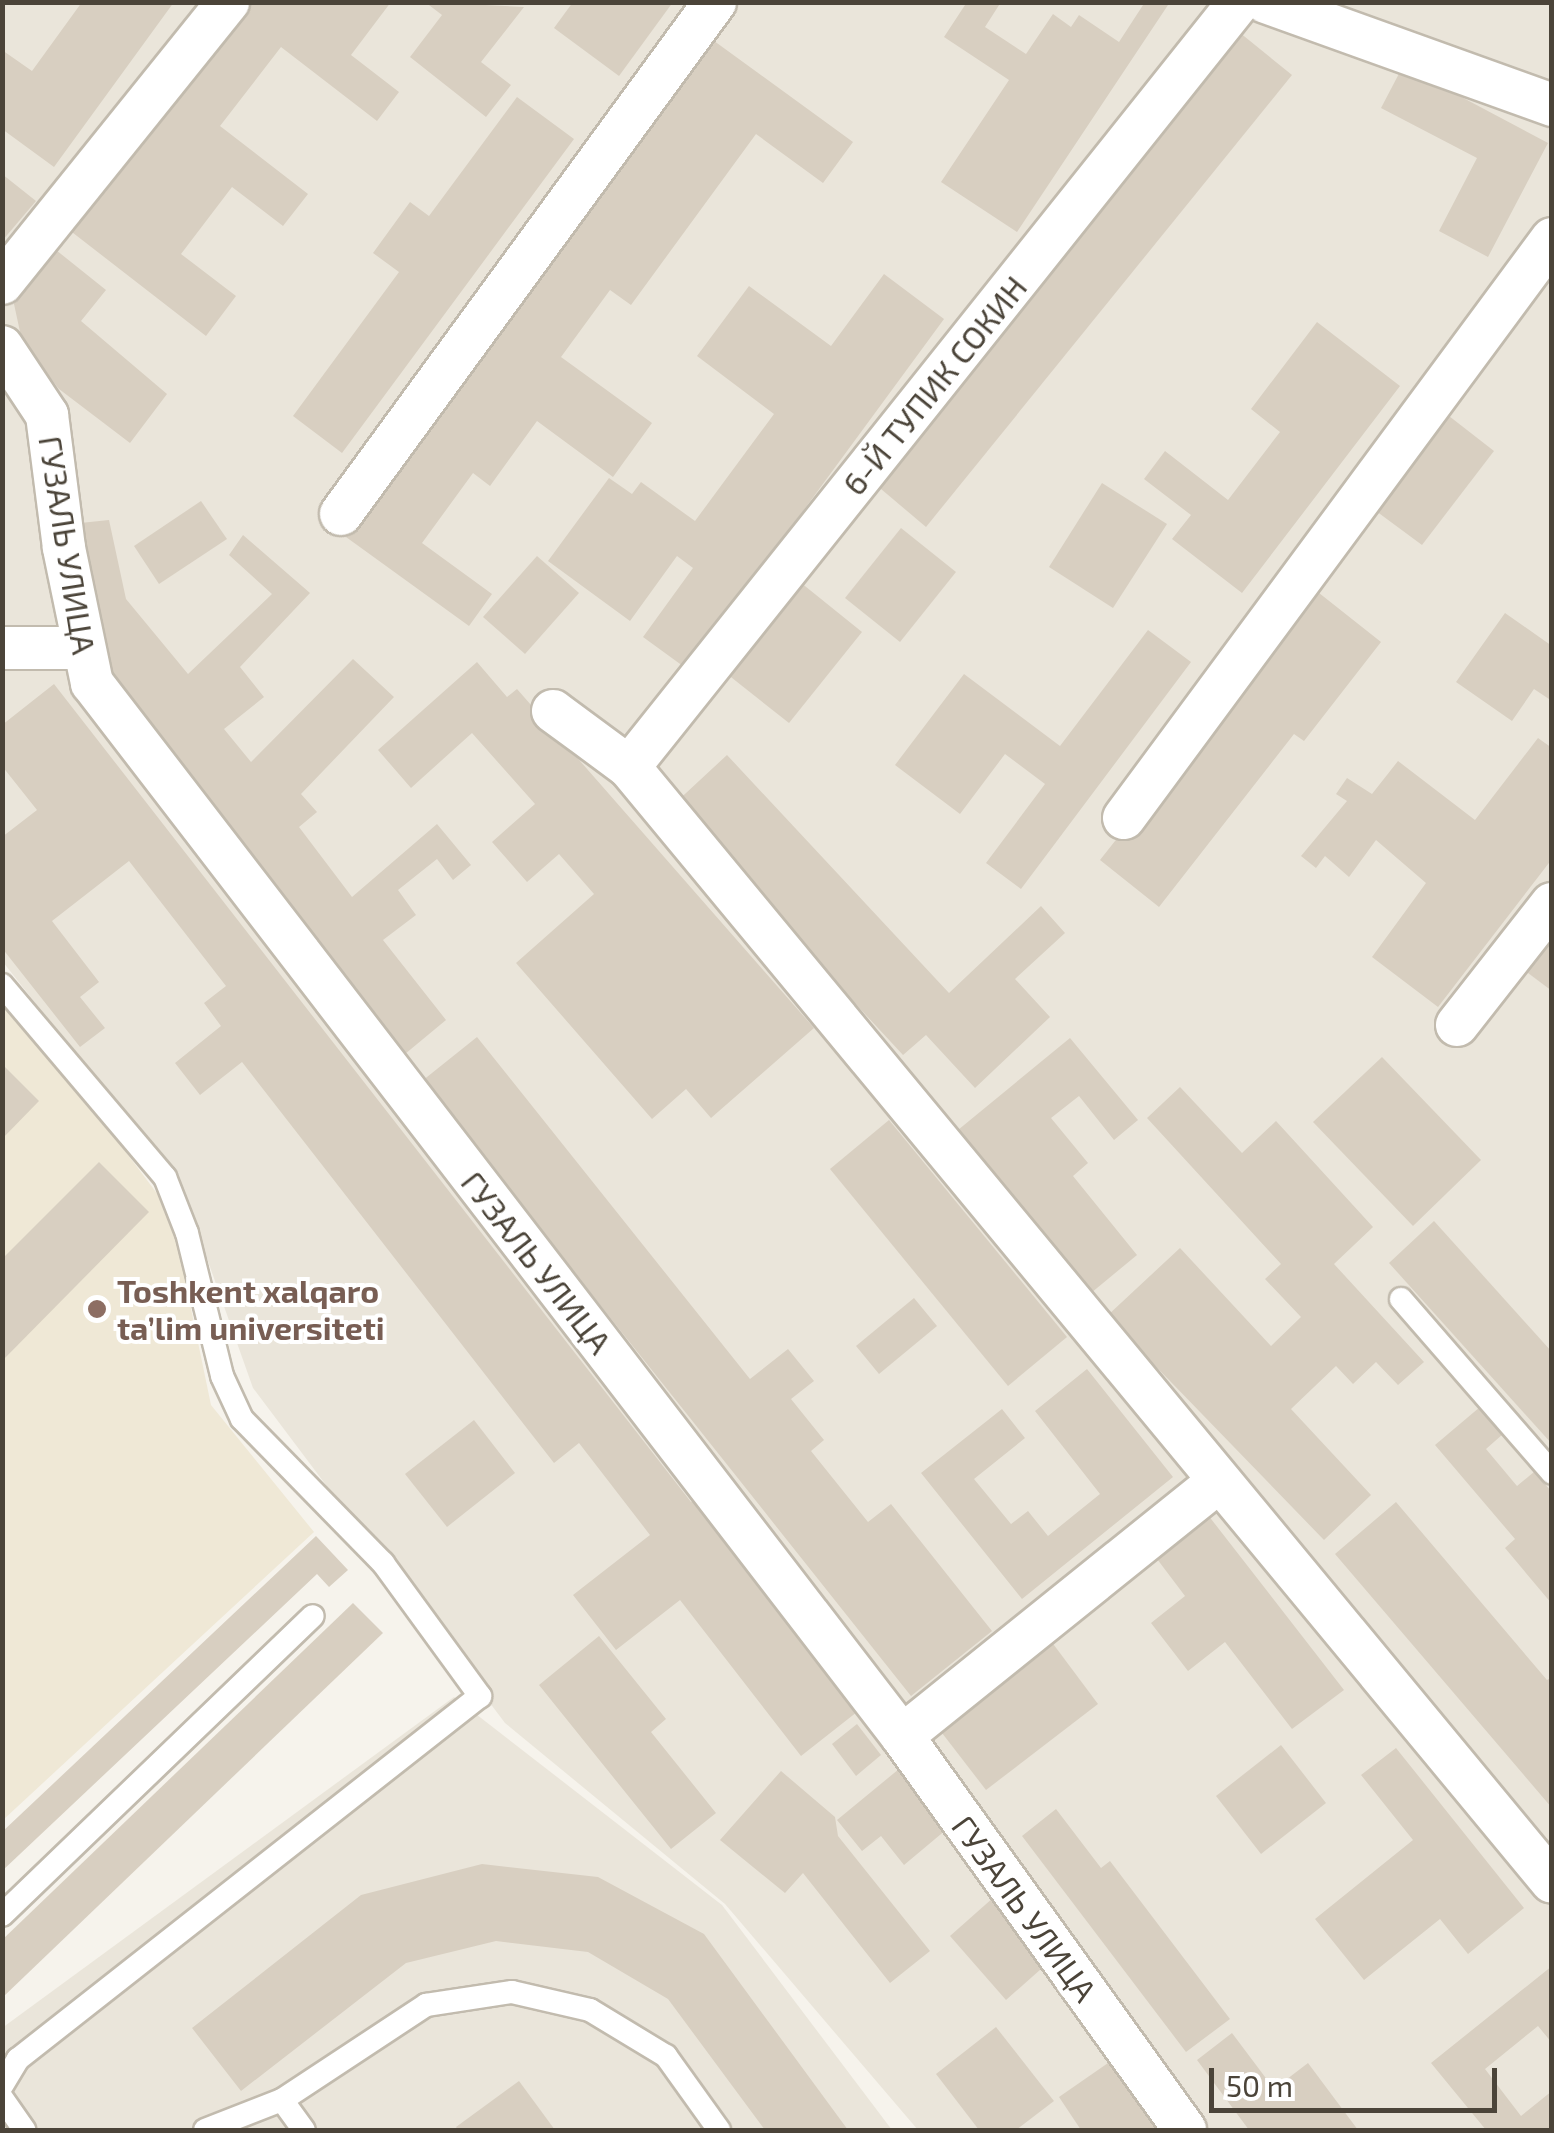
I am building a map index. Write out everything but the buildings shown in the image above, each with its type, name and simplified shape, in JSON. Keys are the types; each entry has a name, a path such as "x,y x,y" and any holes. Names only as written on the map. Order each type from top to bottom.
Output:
{"street":[{"path":"2,283 228,2"},
{"path":"341,514 715,2"},
{"name":"6-Й ТУПИК СОКИН","path":"629,767 1239,2"},
{"path":"1266,2 1552,105"},
{"path":"1124,818 1552,240"},
{"name":"ГУЗАЛЬ УЛИЦА","path":"2,346 47,414 92,683 902,1736 1184,2130"},
{"path":"2,648 84,648"},
{"path":"553,712 629,767 1216,1483 1552,1882"},
{"path":"1457,1026 1552,904"},
{"path":"902,1736 1216,1483"}],"lane":[{"path":"2,985 165,1177 188,1233 222,1376 242,1419 383,1564 480,1696 18,2059 2,2086"},
{"path":"1402,1299 1552,1473"},
{"path":"2,1914 313,1616"},
{"path":"205,2130 282,2100 426,2005 512,1992 590,2010 666,2056 719,2130"},
{"path":"2,2098 24,2130"},
{"path":"282,2100 304,2130"}],"shaded area":[{"path":"3,3 1551,3 1551,2130 918,2130 725,1904 505,1723 253,1388 183,1191 3,962"},
{"name":"Toshkent xalqaro ta’lim universiteti","path":"3,989 171,1212 211,1405 314,1532 3,1820"},
{"path":"454,1697 722,1905 892,2130 3,2130 2,2028"}],"place":[{"name":"Toshkent xalqaro ta’lim universiteti","path":"97,1309"}]}
